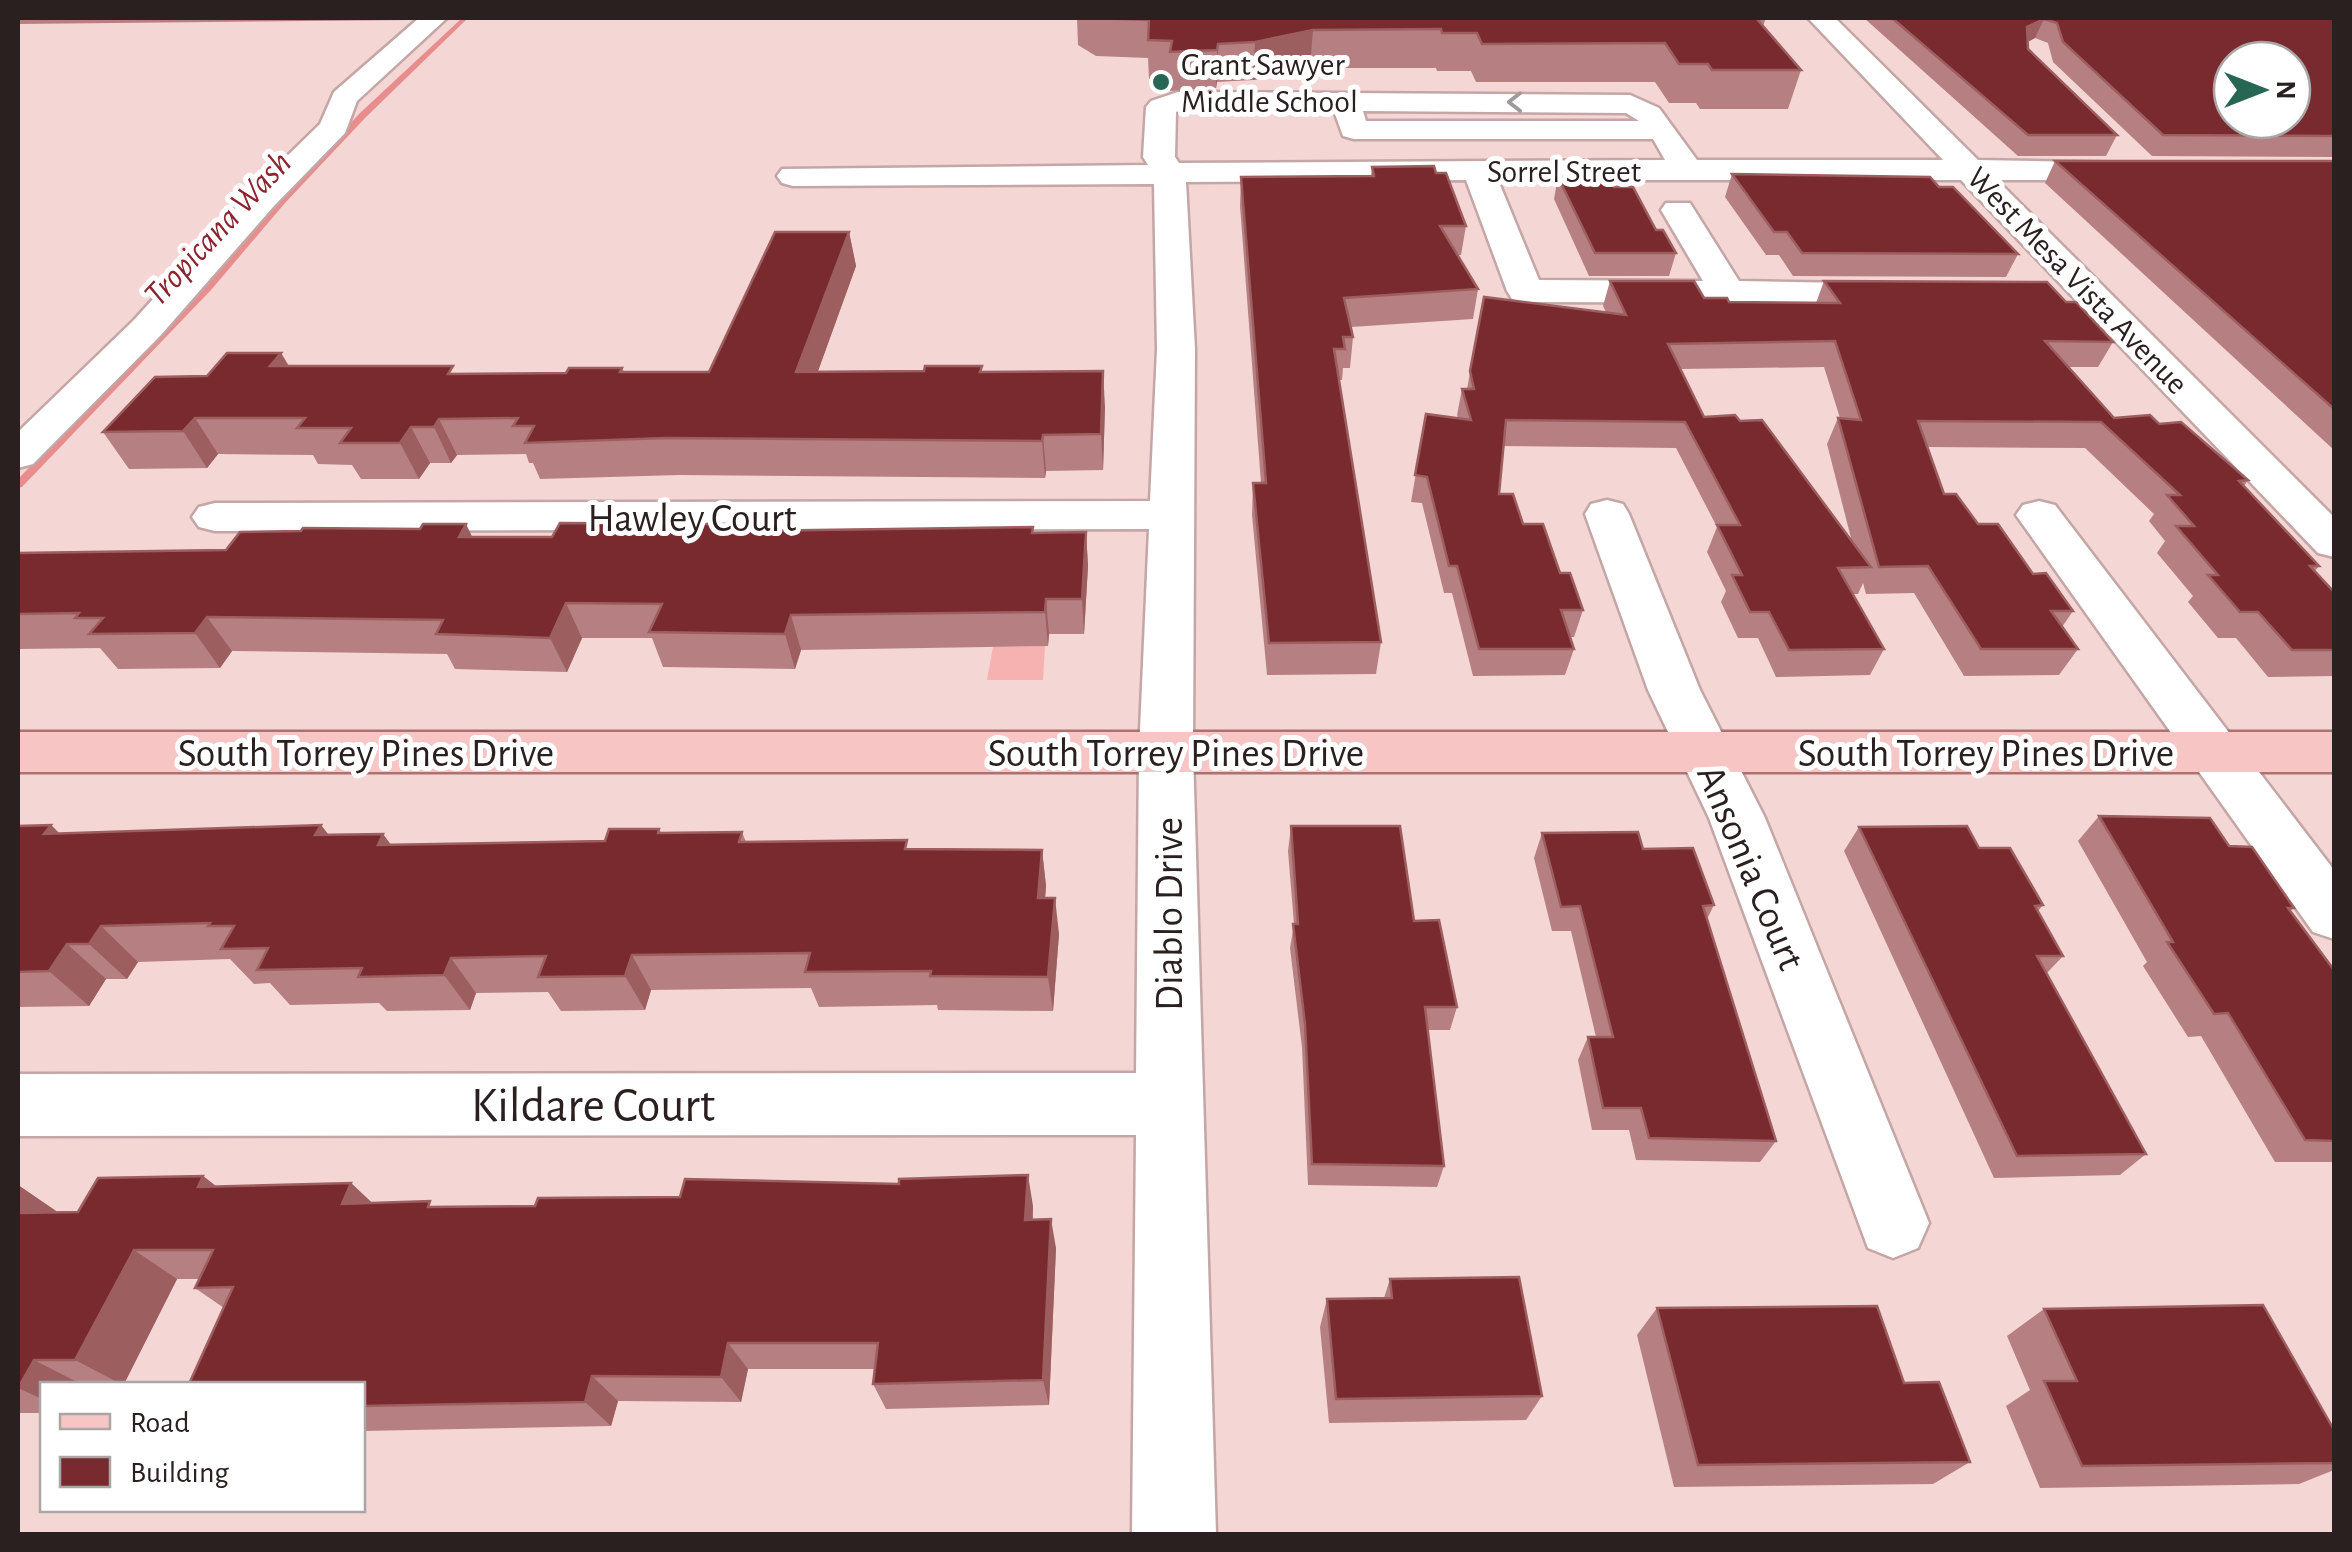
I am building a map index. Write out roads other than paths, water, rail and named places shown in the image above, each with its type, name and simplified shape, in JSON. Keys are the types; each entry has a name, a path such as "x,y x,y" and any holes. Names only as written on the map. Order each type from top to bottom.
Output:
{"main road":[{"name":"South Torrey Pines Drive","path":"18,752 2334,752"}],"street":[{"path":"18,455 121,356 260,200 334,127 344,98 434,18"},
{"path":"387,92 373,87 448,18"},
{"name":"West Mesa Vista Avenue","path":"1821,18 2334,543"},
{"name":"Diablo Drive","path":"1174,1534 1166,752 1176,349 1170,175 1159,157 1161,107 1178,101 1350,116 1661,130 1687,171"},
{"name":"Sorrel Street","path":"793,176 1170,175 1217,170 2153,170 2105,137"},
{"path":"1479,171 1525,291 1926,292"},
{"path":"1678,210 1727,291"},
{"path":"2046,292 2089,292"},
{"name":"Ansonia Court","path":"1607,514 1674,690 1737,818 1893,1223"},
{"path":"2039,514 2334,915"},
{"name":"Hawley Court","path":"215,517 1169,515"},
{"name":"Kildare Court","path":"18,1105 1170,1104"}],"waterway":[{"name":"Tropicana Wash","path":"18,485 208,288 363,115 465,18"}],"place":[{"name":"Grant Sawyer Middle School","path":"1161,82"}]}
